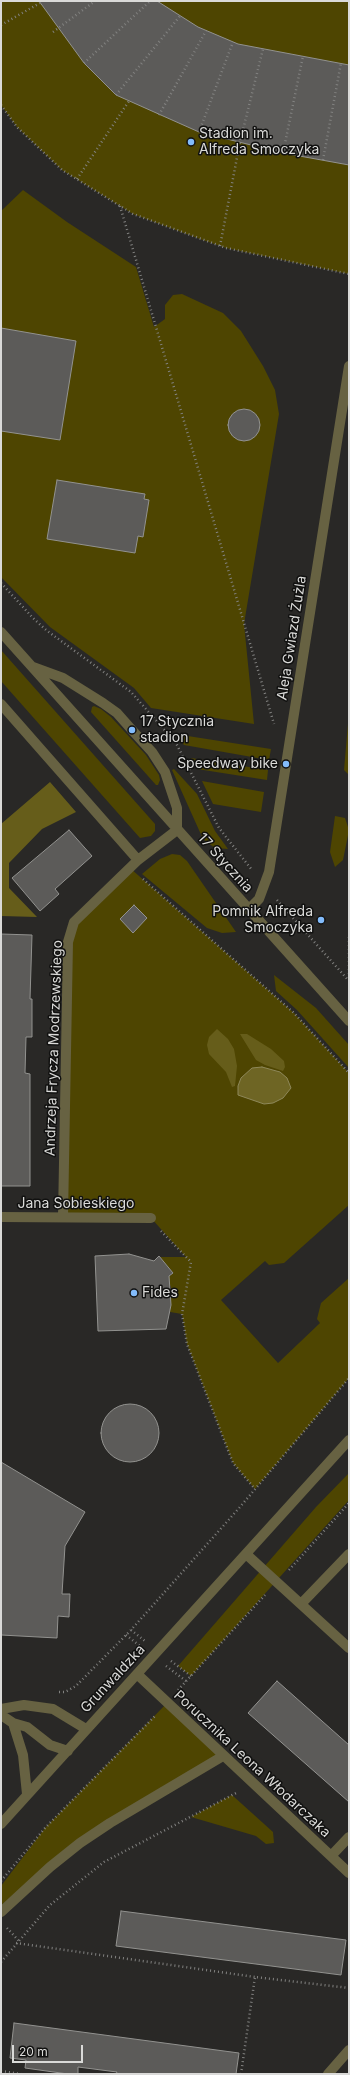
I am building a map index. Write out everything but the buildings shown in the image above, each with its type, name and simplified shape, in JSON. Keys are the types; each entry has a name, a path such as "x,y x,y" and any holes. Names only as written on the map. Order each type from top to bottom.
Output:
{"street":[{"name":"Aleja Gwiazd Żużla","path":"248,910 259,899 265,887 270,865 349,366"},
{"name":"17 Stycznia","path":"1,632 248,910 349,1021"},
{"name":"17 Stycznia","path":"30,666 63,678 117,713 152,752 165,772 177,808 177,830"},
{"path":"1,704 138,860"},
{"name":"Andrzeja Frycza Modrzewskiego","path":"64,1217 68,942 74,922 138,860 177,830"},
{"name":"Jana Sobieskiego","path":"1,1217 152,1218"},
{"name":"Grunwaldzka","path":"1,1824 349,1440"},
{"path":"246,1554 349,1648"},
{"path":"301,1604 349,1554"},
{"name":"Porucznika Leona Włodarczaka","path":"137,1674 349,1873"},
{"path":"1,1709 24,1705 53,1710 86,1729"},
{"path":"1,1714 13,1722 27,1727 50,1745 68,1751"},
{"path":"13,1722 24,1755 27,1794"},
{"path":"1,1912 50,1867 80,1843 110,1823 223,1756"},
{"path":"331,1856 349,1837"},
{"path":"328,2074 349,2050"}],"path":[{"path":"54,32 95,1"},
{"path":"84,63 150,1"},
{"path":"1,25 40,3"},
{"path":"116,95 180,16"},
{"path":"159,115 206,31"},
{"path":"199,132 233,42"},
{"path":"220,246 240,142 263,49"},
{"path":"283,153 303,56"},
{"path":"323,160 341,63"},
{"path":"77,179 129,101"},
{"path":"1,105 17,127 62,170 132,214 220,246 349,274"},
{"path":"120,206 275,728"},
{"path":"130,868 294,1013 349,1074"},
{"path":"265,887 349,980"},
{"path":"349,937 349,975"},
{"path":"152,1218 190,1262 182,1314 187,1344 232,1463 255,1489"},
{"path":"53,1693 65,1692 76,1686 131,1630 255,1489 349,1378"},
{"path":"1,1881 45,1828 167,1703 349,1503"},
{"path":"1,1962 50,1905 104,1862 253,1784"},
{"path":"5,1927 19,1940"},
{"path":"16,1943 349,1988"},
{"path":"241,2074 255,1976"},
{"path":"1,2071 21,2074"}],"shaded area":[{"name":"Stadion im. Alfreda Smoczyka","path":"1,1 349,1 349,274 226,248 200,239 133,214 62,170 17,127 1,105"},
{"path":"23,190 67,222 136,267 154,327 165,319 165,305 173,295 182,294 223,313 241,331 263,366 275,390 279,414 244,624 254,724 151,708 134,688 50,627 1,577 1,211"},
{"path":"1,650 155,824 155,831 151,836 140,838 1,681"},
{"path":"94,706 101,709 111,717 146,755 159,775 160,780 158,785 156,785 91,712 92,707"},
{"path":"349,712 349,775 344,770"},
{"path":"175,734 271,749 269,760 184,745"},
{"path":"191,758 268,770 267,780 197,769"},
{"path":"174,769 197,794 215,831 228,849 215,848 203,839 172,770"},
{"path":"202,781 264,792 261,812 213,804"},
{"path":"50,782 76,812 42,829 9,863 9,888 37,917 1,916 1,824"},
{"path":"335,816 345,818 349,830 343,860 335,867 330,852"},
{"path":"172,854 180,855 187,861 236,932 222,933 207,928 142,874 160,859"},
{"path":"130,868 294,1013 349,1073 349,1205 284,1263 269,1265 265,1261 221,1300 278,1363 320,1323 317,1319 321,1303 349,1278 349,1378 255,1489 233,1463 187,1344 182,1314 170,1312 171,1287 166,1279 173,1273 160,1257 186,1257 151,1218 63,1217 68,942 74,922"},
{"path":"274,975 316,1008 349,1045 349,1068 297,1010 276,991"},
{"path":"217,1029 228,1039 234,1049 237,1066 235,1086 232,1087 226,1072 209,1054 207,1045 209,1037"},
{"path":"240,1034 247,1034 271,1049 284,1061 285,1067 283,1071 265,1065 256,1060"},
{"path":"262,1067 280,1072 287,1078 291,1088 283,1098 273,1103 264,1104 238,1095 238,1086 241,1078 252,1068"},
{"path":"349,1473 349,1500 191,1676 178,1666 316,1507"},
{"path":"167,1703 223,1756 110,1823 1,1905 1,1886 45,1828"},
{"path":"232,1795 273,1832 274,1843 266,1844 256,1836 191,1817"}],"place":[{"name":"Stadion im. Alfreda Smoczyka","path":"191,142"},
{"name":"17 Stycznia stadion","path":"132,730"},
{"name":"Speedway bike","path":"286,764"},
{"name":"Pomnik Alfreda Smoczyka","path":"321,920"},
{"name":"Fides","path":"134,1293"}]}
